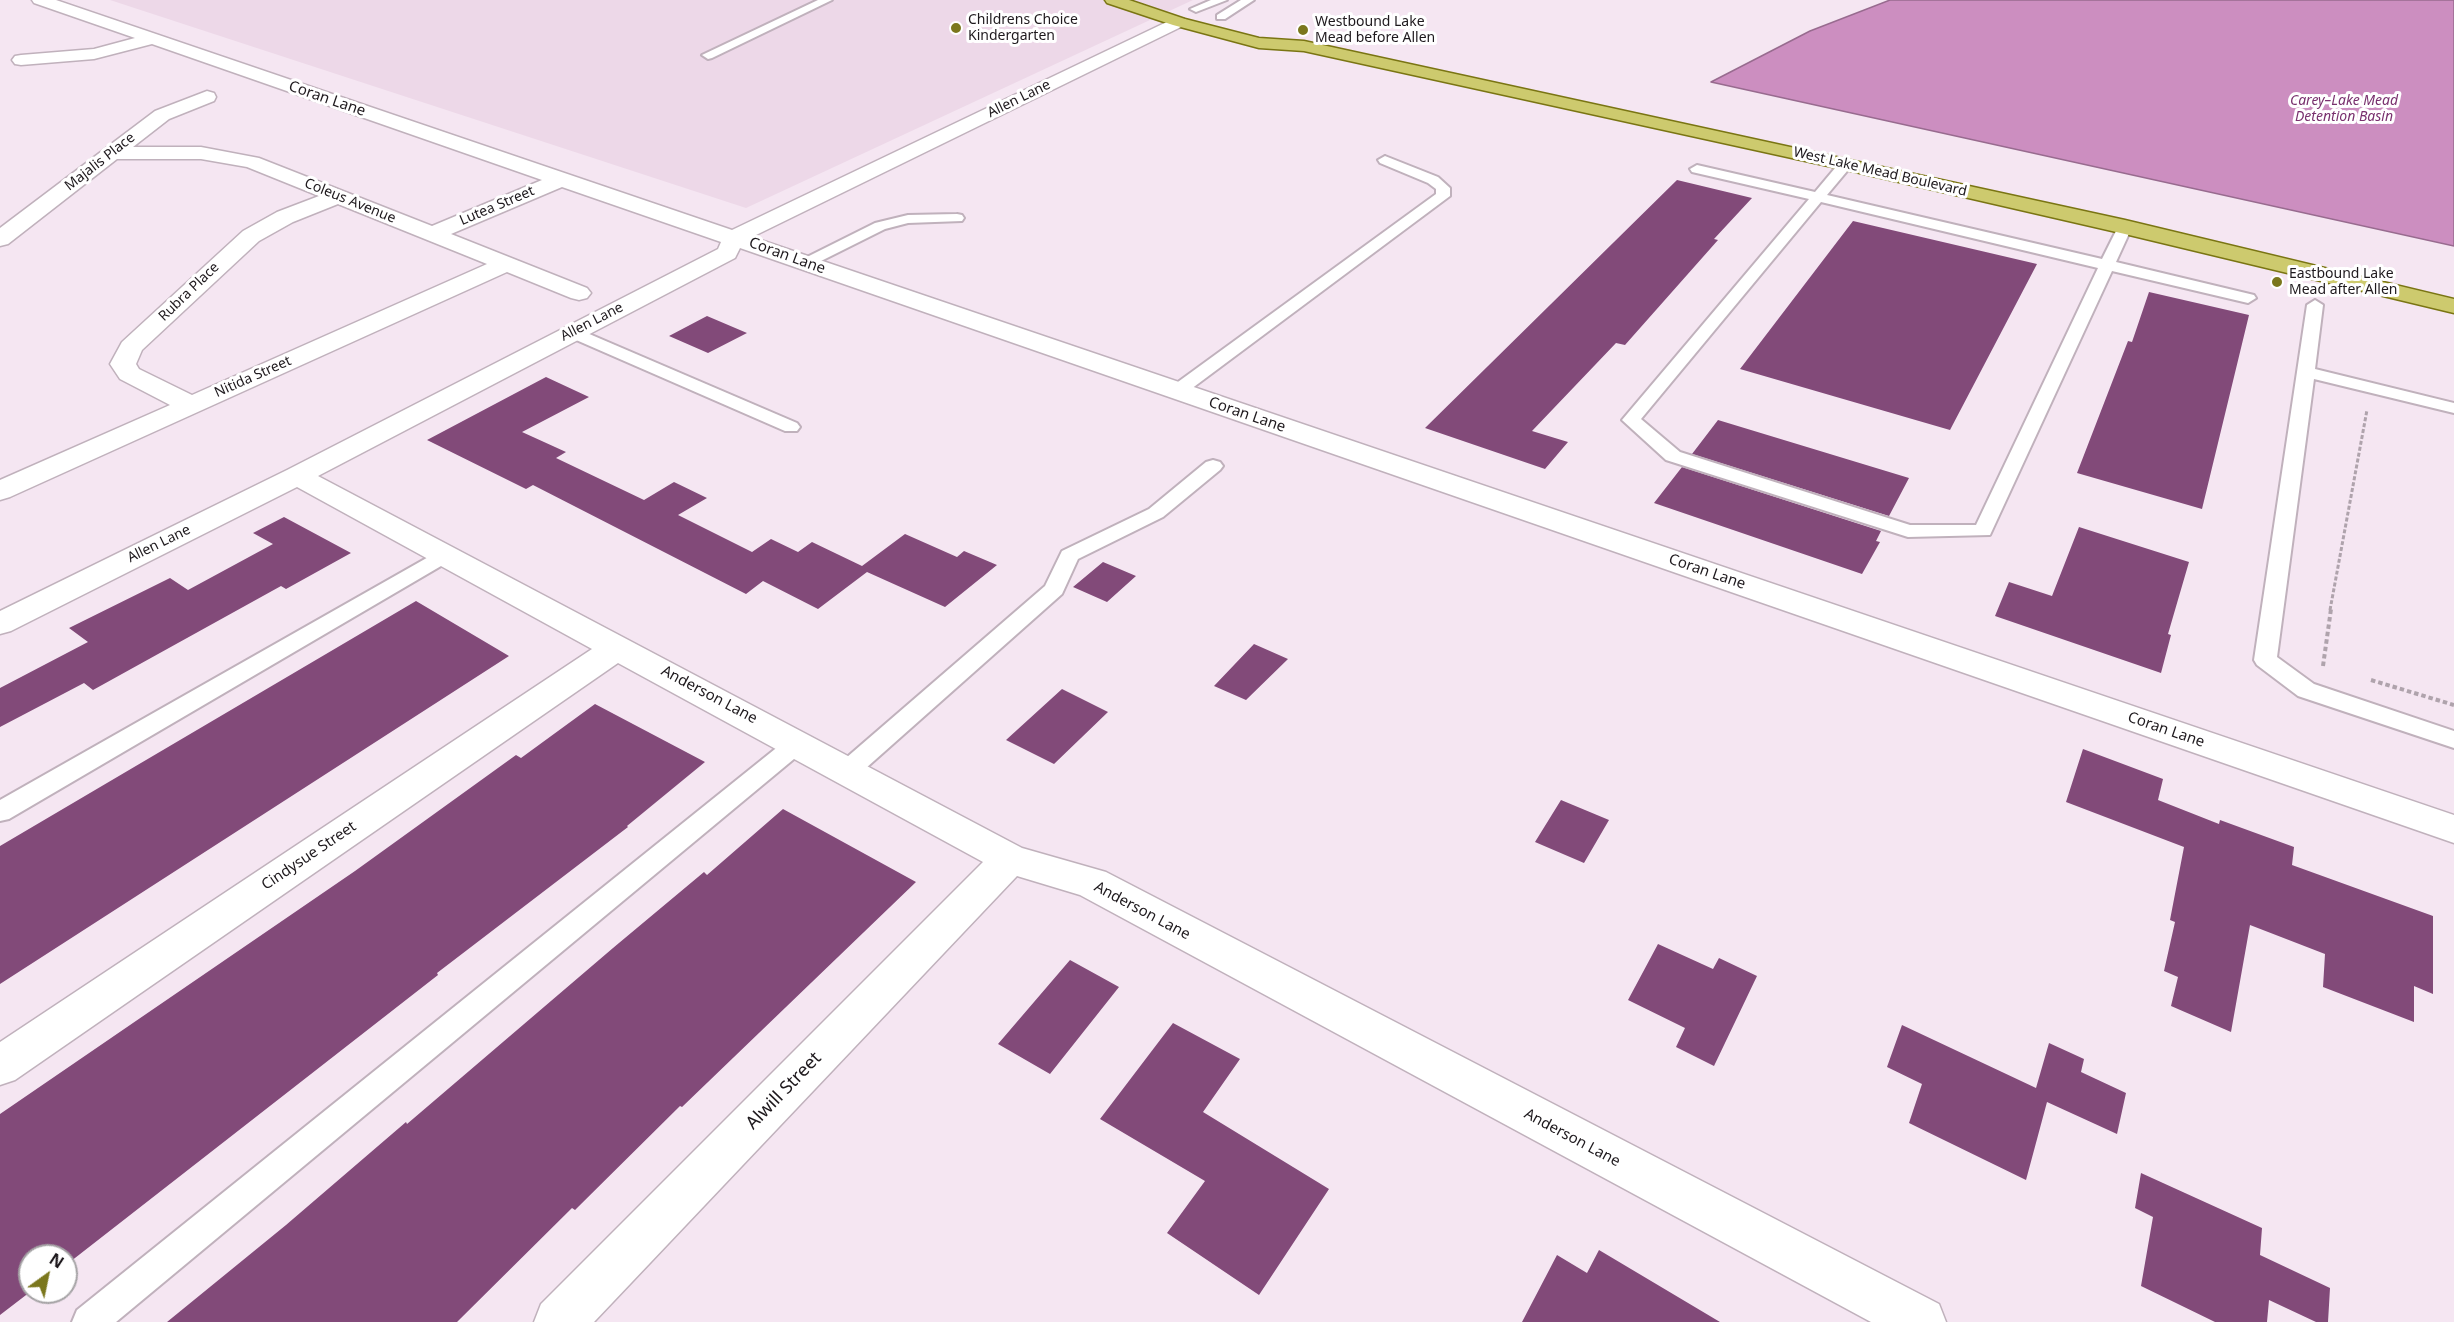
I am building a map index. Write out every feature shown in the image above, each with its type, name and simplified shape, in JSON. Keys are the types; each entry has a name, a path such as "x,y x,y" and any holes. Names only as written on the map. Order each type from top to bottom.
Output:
{"main road":[{"name":"West Lake Mead Boulevard","path":"1113,0 1179,22 1259,43 1304,46 1846,164 2125,227 2454,306"},
{"name":"West Lake Mead Boulevard","path":"1176,3 1196,9 1221,8 1284,33 1304,46"}],"street":[{"name":"Coran Lane","path":"40,0 2454,829"},
{"name":"Allen Lane","path":"0,624 297,476 727,254 734,237 1179,22"},
{"path":"145,36 94,54 14,65 45,45 95,46 145,36"},
{"name":"Majalis Place","path":"0,239 162,115 207,97"},
{"name":"Coleus Avenue","path":"113,153 201,153 238,158 339,196 579,293"},
{"name":"Lutea Street","path":"408,224 537,171"},
{"name":"Lutea Street","path":"432,234 562,179"},
{"name":"Rubra Place","path":"190,405 129,374 123,364 131,347 251,236 285,217 339,196"},
{"name":"Nitida Street","path":"0,491 507,264"},
{"name":"Anderson Lane","path":"297,476 798,743 1010,859 1092,883 1921,1322"},
{"name":"Cindysue Street","path":"0,1066 618,647"},
{"name":"Alwill Street","path":"559,1322 1010,859"}],"lane":[{"path":"708,55 827,0"},
{"path":"1221,8 1249,0"},
{"path":"1178,391 1443,196 1443,188 1432,180 1385,160"},
{"path":"1846,164 1631,420 1673,456 1908,531 1983,531 2125,227"},
{"path":"1697,169 2248,298"},
{"path":"806,263 880,226 908,219 957,218"},
{"path":"2315,305 2265,660 2306,690 2454,740"},
{"path":"573,332 790,427"},
{"path":"2306,372 2454,408"},
{"path":"848,770 1054,589 1069,555 1156,513 1213,466"},
{"path":"0,812 446,555"},
{"path":"89,1322 798,743"}],"path":[{"path":"2323,666 2332,598 2368,404 2368,387"}],"shaded area":[{"path":"110,0 1193,0 746,208"}],"water":[{"name":"Carey–Lake Mead Detention Basin","path":"1890,0 2454,0 2454,246 1711,82 1810,31"}],"building":[{"path":"1677,180 1752,198 1714,239 1718,240 1625,345 1616,343 1532,431 1568,442 1545,469 1425,428"},
{"path":"1853,221 2037,264 1950,430 1740,369"},
{"path":"2149,292 2249,315 2202,509 2077,473 2128,341 2132,342"},
{"path":"707,316 747,333 708,353 669,336"},
{"path":"546,377 589,397 522,432 566,452 556,458 644,500 674,482 707,498 678,515 752,552 771,539 798,552 812,542 862,566 905,534 957,557 964,551 997,565 945,607 867,572 818,609 763,581 746,594 533,485 526,489 427,440"},
{"path":"1718,420 1909,478 1889,516 1692,454"},
{"path":"1682,467 1881,531 1876,541 1880,542 1862,574 1654,503"},
{"path":"284,517 351,553 286,589 281,586 93,690 84,683 0,727 0,688 88,642 69,628 170,578 188,590 273,544 253,533"},
{"path":"2079,527 2189,562 2168,634 2171,635 2161,673 1995,616 2009,582 2052,596"},
{"path":"1103,562 1136,576 1107,602 1073,587"},
{"path":"416,601 509,656 0,984 0,846"},
{"path":"1254,644 1288,659 1246,700 1214,686"},
{"path":"1062,689 1108,712 1054,764 1006,740"},
{"path":"595,704 705,762 628,827 437,973 438,975 78,1256 78,1244 18,1244 18,1301 0,1315 0,1114 355,871 516,755 521,758"},
{"path":"2083,749 2163,779 2158,800 2219,824 2220,820 2294,847 2292,865 2433,916 2433,994 2414,986 2414,1022 2323,987 2325,954 2250,925 2231,1032 2171,1006 2178,977 2164,971 2175,922 2170,920 2184,847 2066,802"},
{"path":"1561,800 1609,820 1584,863 1535,842"},
{"path":"783,809 916,882 682,1107 680,1106 575,1210 572,1208 457,1322 167,1322 286,1225 406,1122 407,1124 704,872 707,875"},
{"path":"1658,944 1713,969 1719,958 1757,976 1714,1066 1676,1047 1685,1028 1628,1000"},
{"path":"1070,960 1119,987 1050,1074 998,1044"},
{"path":"1173,1023 1240,1059 1203,1112 1329,1189 1259,1295 1167,1233 1205,1181 1100,1119"},
{"path":"1902,1025 2036,1088 2049,1043 2084,1059 2081,1072 2126,1093 2117,1134 2047,1102 2026,1180 1909,1123 1922,1084 1887,1067"},
{"path":"2141,1173 2262,1228 2260,1255 2330,1288 2328,1322 2316,1322 2269,1300 2267,1322 2215,1322 2141,1286 2153,1217 2135,1208"},
{"path":"1599,1250 1720,1322 1522,1322 1557,1255 1587,1273"}],"place":[{"name":"Childrens Choice Kindergarten","path":"956,28"},
{"name":"Westbound Lake Mead before Allen","path":"1303,30"},
{"name":"Eastbound Lake Mead after Allen","path":"2277,282"}]}
